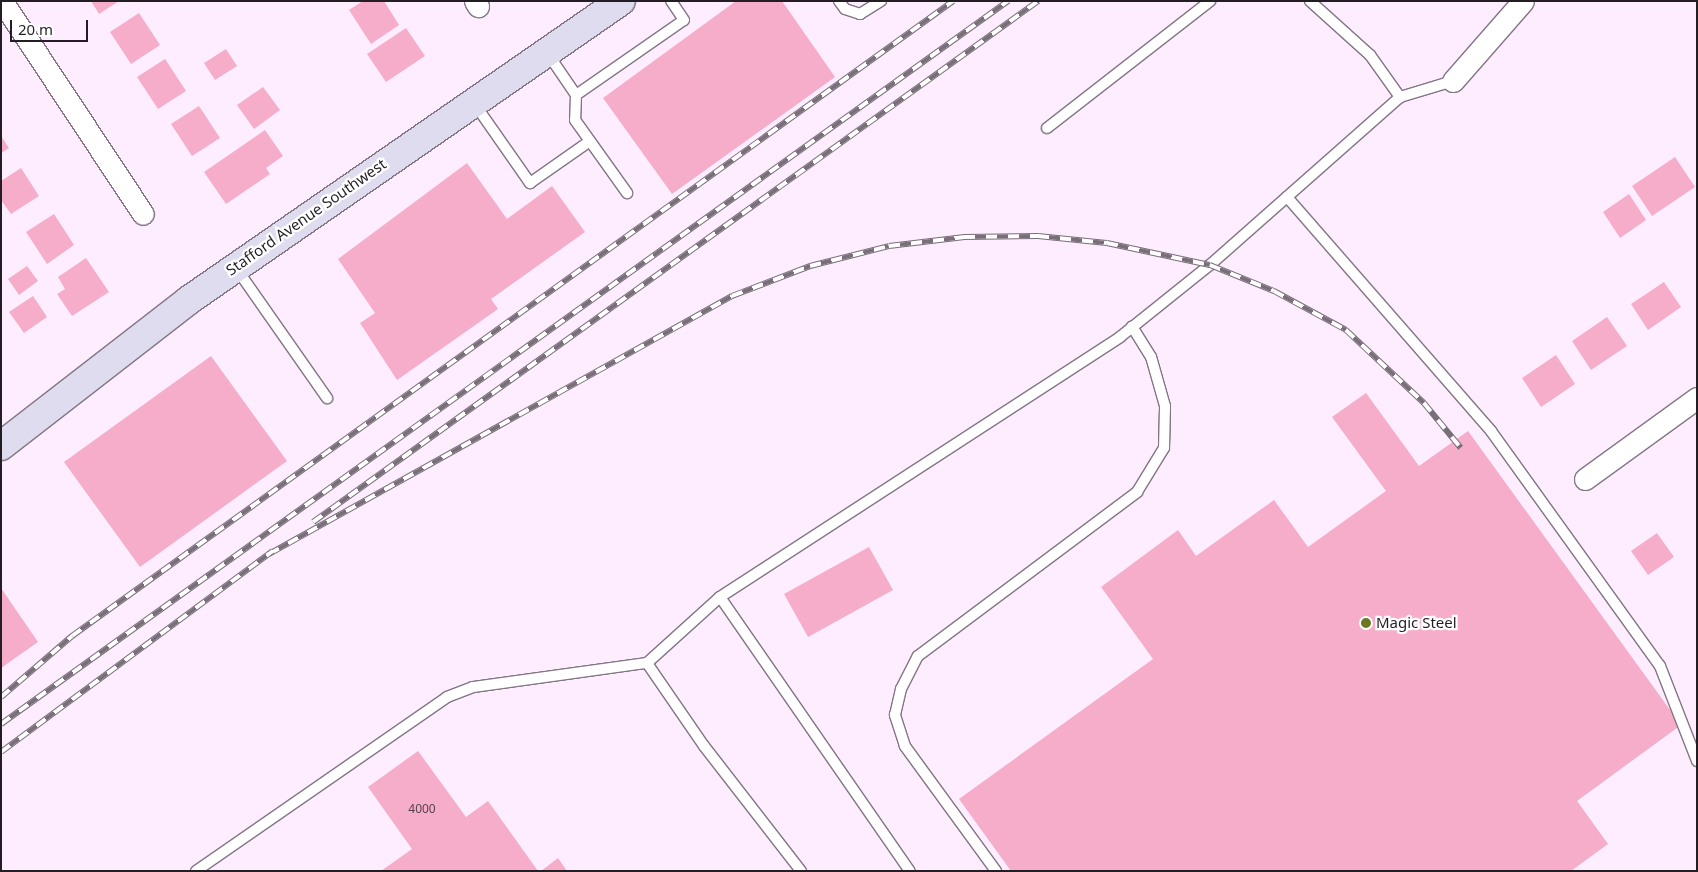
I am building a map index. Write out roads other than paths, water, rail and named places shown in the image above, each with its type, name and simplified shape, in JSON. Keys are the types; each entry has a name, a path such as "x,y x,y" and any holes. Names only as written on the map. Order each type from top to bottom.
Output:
{"street":[{"path":"2,1 143,214"},
{"name":"Stafford Avenue Southwest","path":"1,446 235,267 472,100 621,1"},
{"path":"1453,81 1523,1"},
{"path":"1585,478 1697,398"}],"lane":[{"path":"576,95 684,20 672,1"},
{"path":"839,1 845,9 860,14 881,1"},
{"path":"1047,128 1210,1"},
{"path":"1310,1 1370,55 1400,97"},
{"path":"546,51 576,95 575,120 627,193"},
{"path":"196,871 447,697 473,687 647,663 720,597 1044,390 1132,328 1287,197 1400,97 1453,81"},
{"path":"472,100 530,183 590,141"},
{"path":"1287,197 1491,431 1660,666 1697,760"},
{"path":"235,267 327,398"},
{"path":"996,871 905,746 895,715 901,689 918,656 1137,492 1164,448 1165,406 1152,357 1132,328"},
{"path":"720,597 910,871"},
{"path":"647,663 704,746 802,871"}],"railway":[{"path":"1,697 72,636 953,1"},
{"path":"1,724 1008,1"},
{"path":"313,522 1038,1"},
{"path":"269,554 732,296 810,266 889,246 964,237 1038,236 1107,243 1210,265 1274,291 1346,330 1424,403 1461,448"},
{"path":"1,752 273,551"}],"place":[{"name":"Magic Steel","path":"1366,623"}]}
